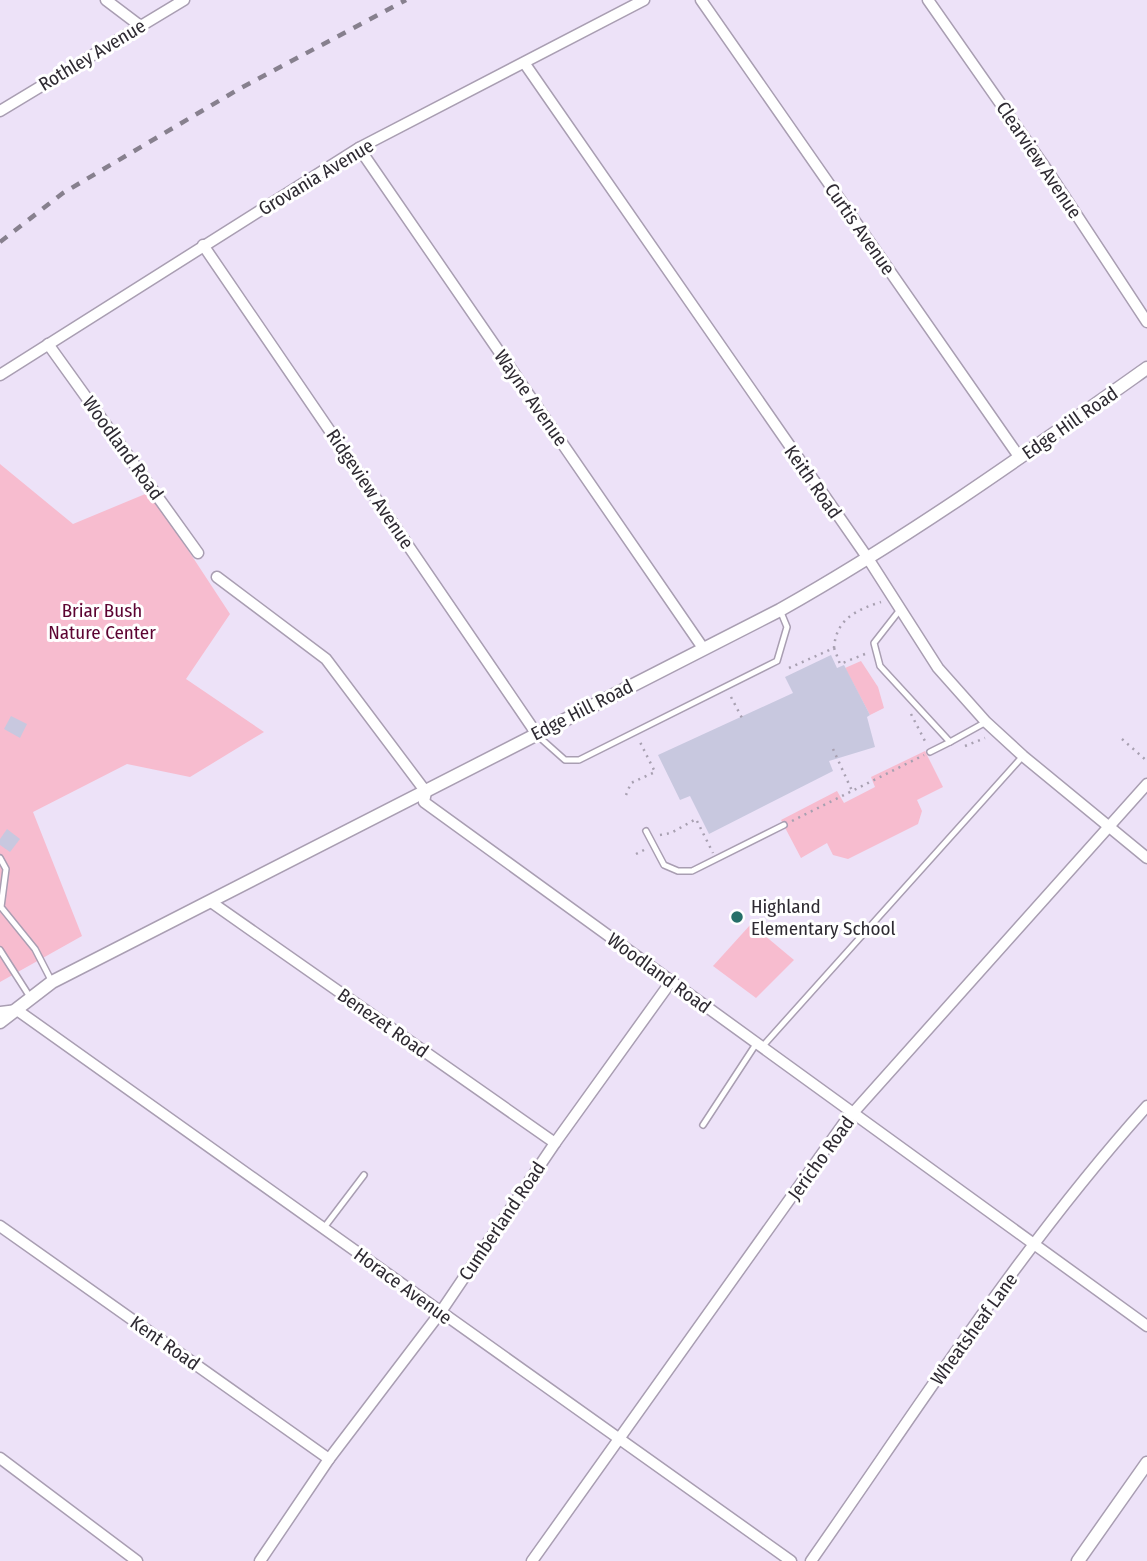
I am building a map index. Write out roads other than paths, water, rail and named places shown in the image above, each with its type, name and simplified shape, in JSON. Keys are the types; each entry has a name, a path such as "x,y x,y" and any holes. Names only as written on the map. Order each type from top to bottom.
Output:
{"street":[{"path":"106,0 139,25"},
{"name":"Rothley Avenue","path":"0,111 184,0"},
{"name":"Grovania Avenue","path":"0,375 359,148 644,0"},
{"name":"Curtis Avenue","path":"701,0 1020,458"},
{"name":"Clearview Avenue","path":"928,0 1049,173 1147,322"},
{"name":"Keith Road","path":"525,64 869,560 899,611 938,668 986,722 1023,756 1147,858"},
{"name":"Wayne Avenue","path":"359,148 703,648"},
{"name":"Ridgeview Avenue","path":"203,245 536,733"},
{"name":"Woodland Road","path":"48,344 198,552"},
{"name":"Edge Hill Road","path":"0,1022 52,982 780,610 869,560 1147,368"},
{"name":"Woodland Road","path":"217,577 326,659 426,792 424,802 670,983 1147,1326"},
{"name":"Jericho Road","path":"532,1561 853,1113 1147,784"},
{"name":"Benezet Road","path":"211,902 555,1143"},
{"name":"Cumberland Road","path":"260,1561 329,1459 440,1313 555,1143 670,983"},
{"path":"0,1012 17,1010"},
{"name":"Horace Avenue","path":"17,1010 791,1561"},
{"name":"Wheatsheaf Lane","path":"811,1561 1035,1244 1096,1163 1147,1106"},
{"name":"Kent Road","path":"0,1226 329,1459"},
{"path":"0,1458 137,1561"},
{"path":"1077,1561 1147,1463"}],"lane":[{"path":"536,733 565,761 579,760 778,661 787,627 780,610"},
{"path":"899,611 874,643 880,666 950,742"},
{"path":"930,752 986,722"},
{"path":"703,1125 759,1046 1023,756"},
{"path":"646,831 664,865 678,871 692,871 784,825"},
{"path":"0,858 6,869 1,907 35,949 52,982"},
{"path":"0,950 32,999"},
{"path":"323,1229 364,1175"}],"railway":[{"path":"0,242 63,193 239,89 406,0"}],"place":[{"name":"Highland Elementary School","path":"737,917"}],"park label":[{"name":"Briar Bush Nature Center","path":"102,621"}]}
